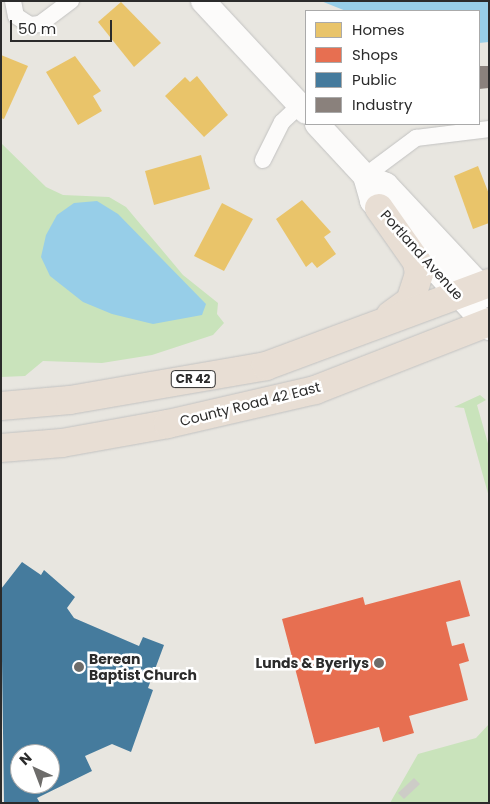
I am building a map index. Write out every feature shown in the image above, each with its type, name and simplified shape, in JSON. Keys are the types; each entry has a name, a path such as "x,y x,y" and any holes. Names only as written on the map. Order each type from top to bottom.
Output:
{"highway":[{"path":"379,208 417,262 419,274 410,301 379,324"},
{"name":"CR 42","path":"1,406 70,400 266,366 479,289"},
{"name":"County Road 42 East","path":"1,448 62,443 168,424 315,390 487,325"}],"street":[{"path":"14,1 16,16 30,25 40,24 71,1"},
{"path":"204,1 303,108 282,122 263,160"},
{"name":"Portland Avenue","path":"318,125 365,176 379,208 479,289"},
{"path":"365,176 416,138 489,129"},
{"name":"Portland Avenue","path":"365,176 386,185 479,289 487,325"}],"green space":[{"path":"1,143 46,187 63,195 109,197 126,207 183,275 218,303 217,314 224,323 213,335 152,355 102,363 43,361 25,376 1,377"},
{"path":"480,395 486,400 477,405 489,447 489,497 464,408 454,407"},
{"path":"489,724 489,803 390,803 418,754 476,738"}],"water":[{"path":"321,1 489,1 489,42 480,43 480,10 344,10"},
{"path":"97,201 118,214 206,304 202,315 153,324 112,314 83,302 50,276 41,257 46,235 57,215 74,203"}],"building: Homes":[{"path":"121,2 161,43 134,67 98,22"},
{"path":"1,55 28,66 4,119 1,118"},
{"path":"75,56 101,91 93,96 102,111 78,125 46,72"},
{"path":"197,76 228,115 204,137 165,96 185,77 190,82"},
{"path":"201,155 210,189 154,205 145,171"},
{"path":"478,166 489,194 489,223 473,229 454,176"},
{"path":"302,200 331,232 324,237 336,254 317,268 312,262 306,267 276,219"},
{"path":"222,203 253,219 224,271 194,256"}],"building: Shops":[{"name":"Lunds & Byerlys","path":"460,580 470,616 446,622 452,646 464,643 469,661 459,664 468,700 409,716 414,733 383,742 379,727 315,744 282,619 363,597 365,605"}],"building: Public":[{"name":"Berean Baptist Church","path":"22,562 41,575 44,570 75,597 67,608 74,618 139,646 143,637 164,645 148,688 153,690 131,752 112,744 85,756 92,771 60,787 60,744 10,744 10,794 45,794 37,798 40,803 4,803 1,589"}],"building: Industry":[{"path":"480,66 489,66 489,88 480,89"}],"building: Other":[{"path":"414,778 420,784 404,799 398,793"}],"place":[{"name":"Lunds & Byerlys","path":"379,663"},
{"name":"Berean Baptist Church","path":"79,667"}]}
